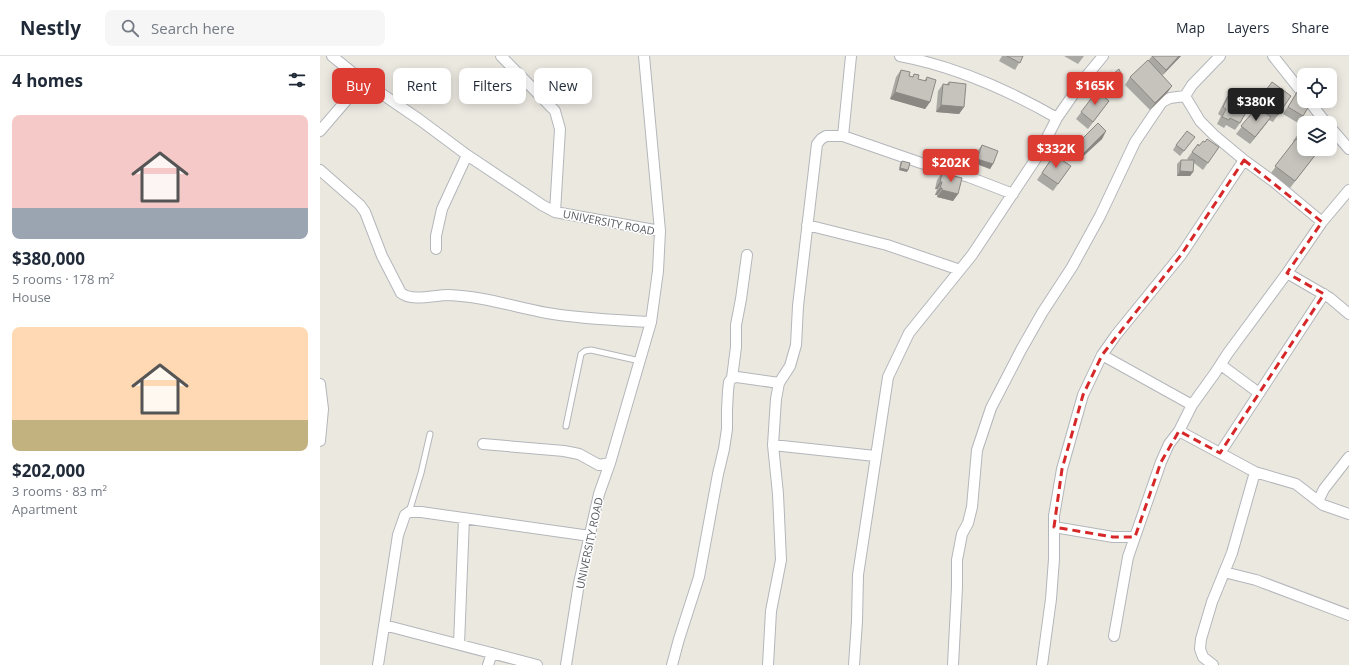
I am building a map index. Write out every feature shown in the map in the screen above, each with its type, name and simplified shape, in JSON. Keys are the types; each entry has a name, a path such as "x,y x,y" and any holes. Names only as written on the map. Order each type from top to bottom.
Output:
{"street":[{"name":"UNIVERSITY ROAD","path":"332,56 346,68"},
{"path":"501,56 555,111 560,129 555,212"},
{"path":"843,136 851,56"},
{"path":"902,56 958,72 1012,93 1057,118"},
{"path":"854,665 858,575 890,371 910,333 972,255 1037,157 1057,118 1084,79 1103,56"},
{"path":"953,665 957,560 962,534 968,523 972,507 977,450 991,408 1020,350 1072,267 1135,142 1162,102 1170,98 1185,96 1192,85 1220,56"},
{"path":"1273,56 1297,86"},
{"path":"643,57 660,231"},
{"name":"UNIVERSITY ROAD","path":"385,96 420,120 467,156 524,194 555,212 660,231 658,270 651,322 610,463 599,494 579,583 566,665"},
{"path":"1185,96 1200,121 1214,135 1322,222"},
{"path":"320,131 343,104"},
{"path":"1314,108 1321,116"},
{"path":"1337,135 1349,149"},
{"path":"768,665 771,611 781,560 778,494 773,445 776,399 779,383 790,366 796,345 798,306 818,144 826,136 843,136 906,158 969,177 1013,194"},
{"path":"436,249 436,236 442,209 467,156"},
{"path":"1042,665 1051,599 1054,559 1054,516 1062,469 1083,395 1102,355 1116,335 1181,254 1244,160"},
{"path":"320,170 360,205 365,212 382,256 401,293 405,297 448,295 483,299 546,313 580,318 651,322"},
{"path":"1114,636 1128,557 1161,462 1170,444 1192,405 1228,353 1287,273 1322,222 1349,190"},
{"path":"807,225 887,245 960,270"},
{"path":"672,665 679,639 700,577 718,474 724,449 727,429 726,410 729,382 732,378 736,347 736,321 741,299 747,255"},
{"path":"1287,273 1324,294 1349,314"},
{"path":"1220,452 1324,294"},
{"path":"1102,355 1192,405"},
{"path":"1221,365 1259,393"},
{"path":"732,378 737,377 779,383"},
{"path":"320,384 323,409 320,441"},
{"path":"1179,430 1256,472 1296,484 1324,505 1349,514"},
{"path":"483,444 564,451 580,454 599,465 610,463"},
{"path":"773,445 876,456"},
{"path":"1318,501 1324,489 1349,457"},
{"path":"1213,665 1204,657 1200,650 1201,639 1212,602 1232,553 1256,472"},
{"path":"378,665 398,535 405,515 409,512 421,512 590,536"},
{"path":"458,644 464,518"},
{"path":"1054,526 1102,536 1134,537"},
{"path":"1224,572 1263,582 1349,615"},
{"path":"384,625 537,665"},
{"path":"488,665 492,653"}],"lane":[{"path":"566,426 581,354 585,350 640,361"},
{"path":"409,512 421,473 430,434"}],"highlighted area":[{"path":"1244,160 1322,222 1287,273 1324,294 1220,453 1179,431 1161,462 1135,537 1113,537 1054,527 1062,469 1083,395 1102,355 1181,255"}],"building":[{"path":"1007,56 1023,56 1020,63"},
{"path":"1152,56 1179,56 1166,70"},
{"path":"1148,60 1172,86 1155,103 1130,77"},
{"path":"1119,69 1122,76 1106,95 1093,77 1098,73 1102,77 1106,74 1107,76 1112,72 1113,74"},
{"path":"901,70 910,72 909,76 913,77 914,74 919,75 918,79 926,81 927,77 936,80 930,102 895,92"},
{"path":"949,82 966,84 964,107 941,105 943,84 949,85"},
{"path":"1272,82 1291,96 1278,115 1258,101"},
{"path":"1097,91 1109,101 1093,122 1081,112"},
{"path":"1231,91 1251,103 1240,123 1230,118 1229,120 1222,117 1226,109 1223,107"},
{"path":"1297,92 1297,108 1308,108 1303,116 1288,107"},
{"path":"1257,107 1271,117 1255,137 1241,126"},
{"path":"1098,123 1106,131 1083,154 1075,146"},
{"path":"1187,131 1195,137 1184,151 1176,145"},
{"path":"1207,139 1219,147 1208,163 1192,152 1198,144 1199,146"},
{"path":"1296,139 1297,156 1314,156 1295,181 1275,166"},
{"path":"982,145 998,151 993,164 977,159"},
{"path":"1054,155 1071,166 1058,184 1042,173"},
{"path":"1181,160 1194,160 1193,172 1180,171"},
{"path":"902,161 910,163 908,170 900,168"},
{"path":"942,173 962,178 958,194 942,190 942,188 940,188"}]}
